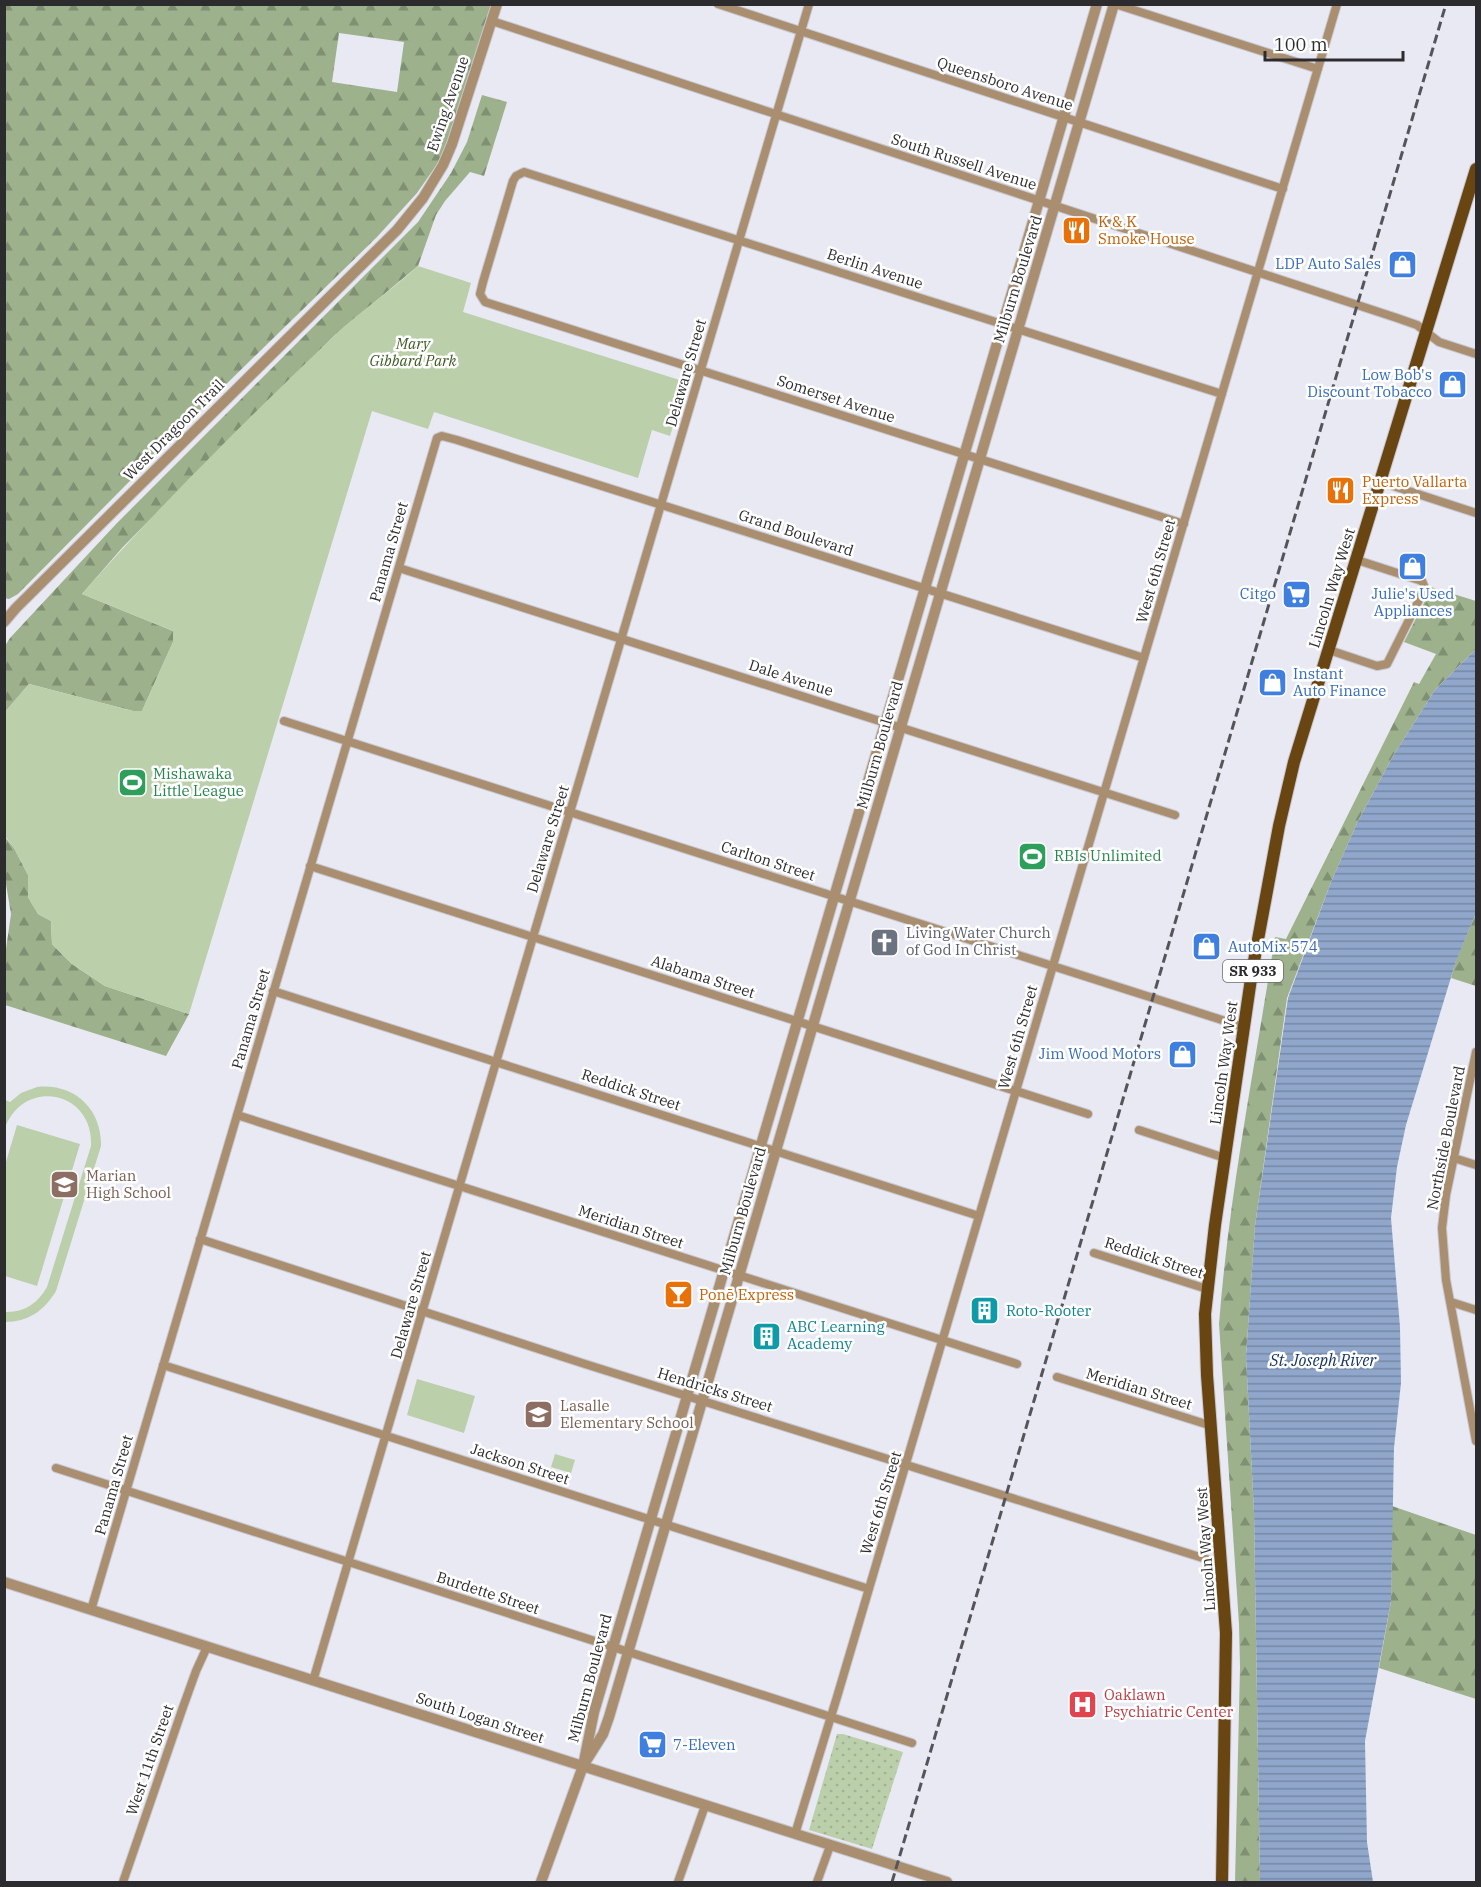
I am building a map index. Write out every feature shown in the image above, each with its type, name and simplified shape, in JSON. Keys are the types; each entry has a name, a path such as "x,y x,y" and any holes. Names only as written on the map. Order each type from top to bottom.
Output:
{"main road":[{"name":"Lincoln Way West","path":"1222,1882 1227,1661 1205,1339 1207,1289 1244,1027 1279,826 1294,762 1426,332 1474,184 1476,169"}],"street":[{"name":"Ewing Avenue","path":"366,260 412,212 443,165 458,130 497,4"},
{"name":"Queensboro Avenue","path":"718,4 1283,189"},
{"name":"Delaware Street","path":"313,1681 809,4"},
{"name":"Milburn Boulevard","path":"583,1766 594,1712 650,1520 1097,4"},
{"name":"Milburn Boulevard","path":"583,1766 603,1734 628,1652 1115,4"},
{"path":"1115,4 1318,69"},
{"name":"West 6th Street","path":"795,1834 1017,1091 1337,4"},
{"name":"South Russell Avenue","path":"492,21 1407,321 1439,342 1476,354"},
{"name":"Berlin Avenue","path":"481,298 480,294 513,181 519,173 529,173 1222,394"},
{"name":"West Dragoon Trail","path":"4,621 366,260"},
{"name":"Somerset Avenue","path":"481,298 485,302 1184,524"},
{"name":"Grand Boulevard","path":"440,436 1144,658"},
{"name":"Panama Street","path":"91,1610 437,438 440,436"},
{"path":"1381,482 1476,513"},
{"path":"1329,650 1377,666 1387,664 1425,588 1422,581 1357,560"},
{"name":"Dale Avenue","path":"399,568 1175,815"},
{"name":"Carlton Street","path":"284,721 1244,1027"},
{"name":"Alabama Street","path":"310,866 1088,1114"},
{"name":"Reddick Street","path":"273,991 979,1216"},
{"name":"Northside Boulevard","path":"1476,1053 1442,1228 1445,1270 1476,1441"},
{"name":"Meridian Street","path":"237,1115 1017,1364"},
{"path":"1139,1130 1225,1158"},
{"path":"1455,1158 1476,1165"},
{"name":"Hendricks Street","path":"200,1239 585,1364 1222,1564"},
{"name":"Reddick Street","path":"1094,1252 1207,1289"},
{"path":"1451,1302 1476,1310"},
{"name":"Jackson Street","path":"164,1365 869,1589"},
{"name":"Meridian Street","path":"1058,1377 1212,1426"},
{"name":"Burdette Street","path":"56,1468 912,1743"},
{"name":"South Logan Street","path":"4,1582 947,1882"},
{"name":"West 11th Street","path":"123,1882 196,1671 207,1647"},
{"path":"541,1882 583,1766"},
{"path":"678,1882 705,1806"},
{"path":"818,1882 830,1846"}],"green space":[{"path":"4,5 491,5 440,160 417,193 377,237 214,396 18,594 9,599 4,598","holes":["339,33 404,42 397,92 332,82"]},
{"path":"482,95 507,102 484,176 470,172 445,201 436,215 418,266 336,334 122,548 82,594 173,631 173,642 142,711 133,711 29,684 5,712 5,646 10,638 117,523 418,222 451,173 467,142"},
{"name":"Mishawaka Little League","path":"418,266 471,283 463,312 686,382 670,436 652,430 638,478 434,412 428,429 372,411 189,1014 105,986 72,964 52,944 51,921 38,914 28,897 28,875 5,836 5,712 29,684 133,711 142,711 173,642 173,631 82,594 205,462 269,399 344,327"},
{"path":"1428,586 1476,601 1476,649 1435,690 1393,756 1358,821 1331,882 1287,998 1255,1226 1246,1356 1254,1512 1260,1882 1235,1882 1239,1624 1219,1324 1236,1178 1275,937 1286,939 1414,682 1419,684 1436,654 1404,642 1428,595"},
{"path":"4,836 14,848 28,875 28,897 38,914 51,921 52,944 72,964 105,986 189,1014 166,1056 5,1005 5,956 11,914 5,878"},
{"path":"1476,913 1476,986 1451,978"},
{"path":"37,1087 63,1089 83,1101 97,1121 101,1146 56,1291 35,1314 21,1320 5,1322 5,1312 18,1311 30,1306 47,1287 91,1146 89,1127 82,1113 70,1103 56,1097 41,1097 27,1102 14,1112 5,1128 5,1100 10,1102 21,1093"},
{"path":"17,1125 80,1144 37,1286 5,1276 5,1165"},
{"path":"417,1379 475,1396 464,1433 407,1415"},
{"path":"555,1454 575,1460 571,1473 551,1467"},
{"path":"1392,1506 1476,1535 1476,1699 1379,1668 1391,1601"},
{"path":"837,1734 903,1752 872,1849 809,1830"}],"water":[{"name":"St. Joseph River","path":"1476,649 1476,913 1456,961 1406,1125 1397,1167 1391,1218 1400,1327 1401,1383 1394,1448 1391,1601 1365,1741 1367,1842 1373,1882 1260,1882 1254,1512 1246,1356 1255,1226 1288,998 1331,882 1358,821 1393,756 1435,690"}],"railway":[{"path":"892,1882 1446,4"}],"place":[{"name":"K & K Smoke House","path":"1077,231"},
{"name":"LDP Auto Sales","path":"1402,264"},
{"name":"Low Bob's Discount Tobacco","path":"1453,384"},
{"name":"Puerto Vallarta Express","path":"1341,491"},
{"name":"Julie's Used Appliances","path":"1413,567"},
{"name":"Citgo","path":"1297,594"},
{"name":"Instant Auto Finance","path":"1272,683"},
{"name":"Mishawaka Little League","path":"132,783"},
{"name":"RBIs Unlimited","path":"1033,856"},
{"name":"Living Water Church of God In Christ","path":"885,942"},
{"name":"AutoMix 574","path":"1207,947"},
{"name":"Jim Wood Motors","path":"1182,1054"},
{"name":"Marian High School","path":"65,1185"},
{"name":"Ponē Express","path":"678,1295"},
{"name":"Roto-Rooter","path":"985,1311"},
{"name":"ABC Learning Academy","path":"766,1336"},
{"name":"Lasalle Elementary School","path":"539,1415"},
{"name":"Oaklawn Psychiatric Center","path":"1083,1704"},
{"name":"7-Eleven","path":"652,1745"}],"park label":[{"name":"Mary Gibbard Park","path":"413,352"}]}
